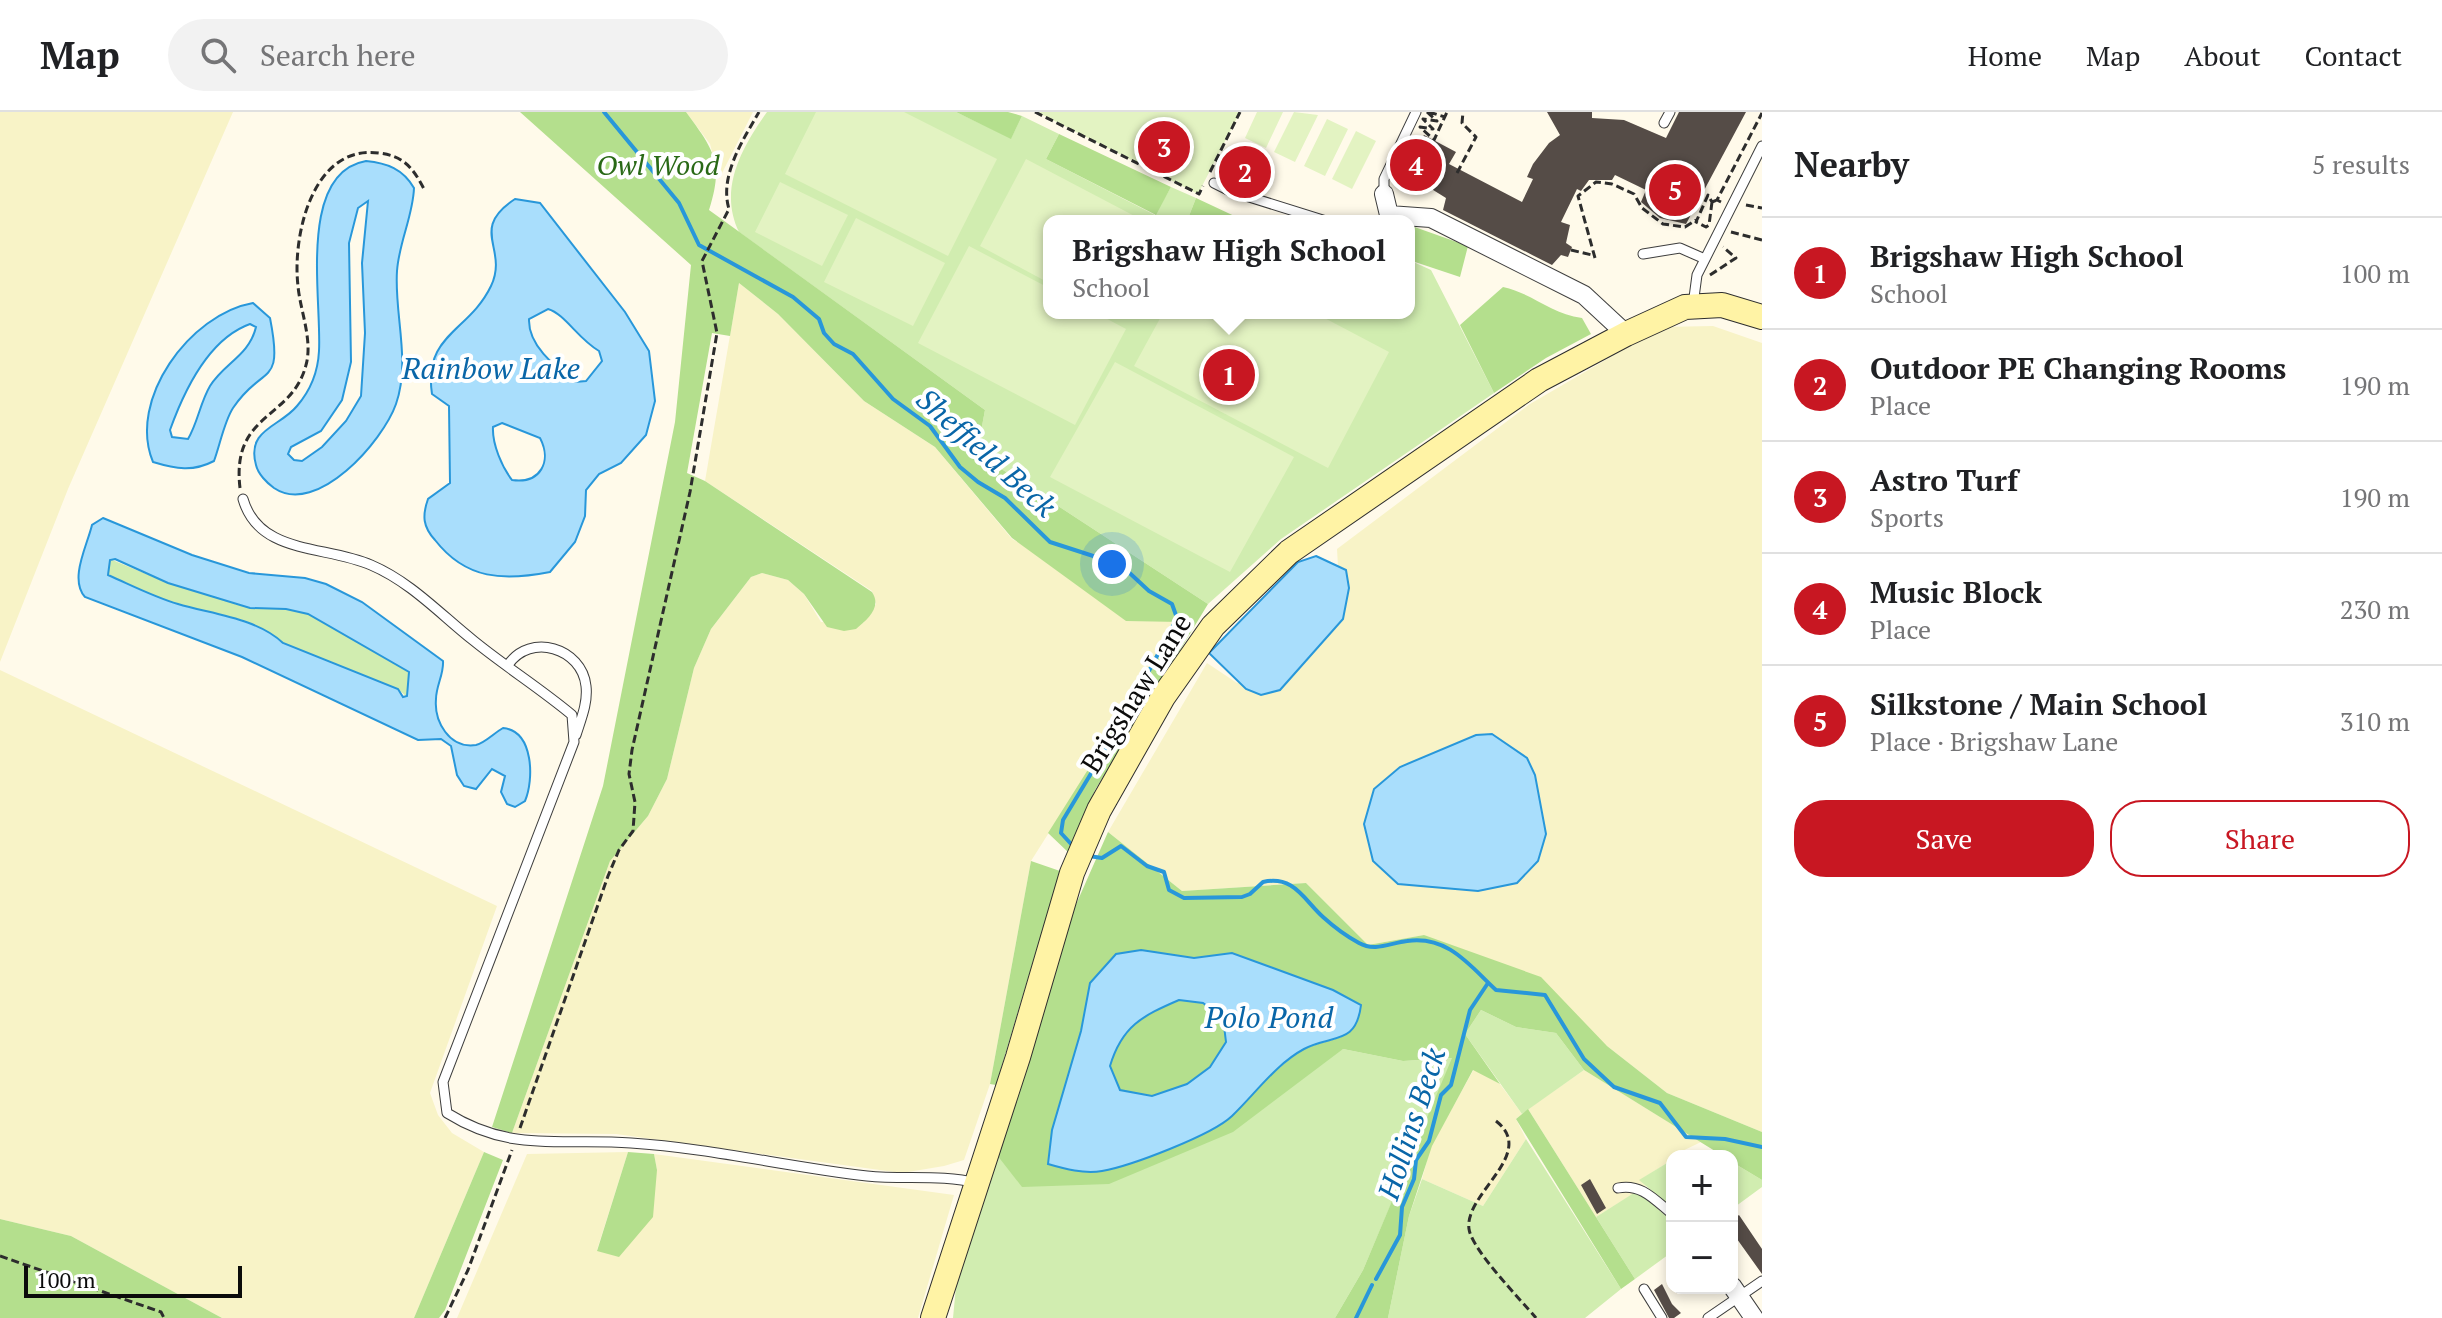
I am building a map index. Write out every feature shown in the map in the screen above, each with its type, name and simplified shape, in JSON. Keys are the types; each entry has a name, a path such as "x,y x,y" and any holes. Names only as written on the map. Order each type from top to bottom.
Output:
{"street":[{"path":"1382,215 1384,194"},
{"path":"1415,218 1431,218 1584,295 1626,334"},
{"name":"Brigshaw Lane","path":"933,1318 1072,873 1099,810 1189,657 1234,603 1289,552 1495,408 1694,295 1762,317"},
{"path":"1737,1294 1754,1318"}],"lane":[{"path":"1384,194 1384,179 1416,112"},
{"path":"1664,123 1670,112"},
{"path":"1694,295 1705,259 1735,205 1762,146"},
{"path":"1214,183 1307,215"},
{"path":"1643,254 1680,248 1705,259"},
{"path":"243,499 253,525 274,539 371,565 409,586 572,715 574,742"},
{"path":"508,665 515,654 529,646 552,649 575,660 586,684 585,709 443,1082 447,1113 476,1131 516,1141 634,1143 868,1176 957,1178 977,1183"},
{"path":"1618,1188 1635,1187 1666,1209"},
{"path":"1738,1290 1762,1281"},
{"path":"1644,1289 1662,1318"},
{"path":"1708,1318 1732,1294"}],"path":[{"path":"445,1318 468,1270 516,1141 602,891 619,850 633,831 635,802 629,774 632,750 690,492 717,333 702,267 704,254 729,209 724,194 738,150 759,112"},
{"path":"1035,112 1199,194 1240,112"},
{"path":"1428,112 1445,117"},
{"path":"1428,112 1437,121 1423,119 1433,129 1420,127 1434,140 1447,112"},
{"path":"1457,173 1476,137 1462,123 1463,112"},
{"path":"1696,220 1706,227 1715,201 1762,113"},
{"path":"243,499 239,458 245,438 298,383 307,363 304,311 297,285 306,206 324,176 343,158 370,152 392,155 412,167 424,189"},
{"path":"1571,250 1593,256 1578,196 1596,182 1612,184 1634,194 1642,208 1663,224 1685,227 1696,220 1708,195 1715,201 1762,208"},
{"path":"1726,232 1762,240"},
{"path":"1694,295 1736,258"},
{"path":"1496,1121 1508,1134 1508,1153 1474,1208 1469,1219 1469,1233 1497,1273 1536,1318"},
{"path":"0,1256 161,1312 164,1318"}],"shaded area":[{"path":"0,112 233,112 68,489 0,662"},
{"path":"686,112 753,112 719,179 710,144"},
{"path":"739,283 778,314 864,401 935,447 1012,539 1182,622 1031,861 990,1084 964,1160 944,1166 902,1173 616,1134 512,1133 610,861 648,816 667,779 694,668 711,629 751,577 762,573 788,580 804,594 821,622 863,623 876,604 872,591 705,481"},
{"path":"1713,326 1762,343 1762,1132 1667,1093 1607,1046 1424,935 1368,945 1306,883 1182,891 1108,832 1207,663 1237,683 1309,649 1340,601 1337,549 1530,404 1662,327","holes":["1476,735 1527,758 1535,775 1546,834 1517,883 1478,891 1398,884 1400,767"]},
{"path":"0,670 497,906 430,1093 438,1115 452,1133 484,1152 414,1318 222,1318 71,1236 0,1219"},
{"path":"1474,1069 1500,1084 1522,1114 1516,1119 1526,1139 1483,1206 1422,1179 1431,1146"},
{"path":"1584,1070 1701,1142 1684,1150 1666,1150 1666,1164 1640,1180 1646,1186 1596,1217 1528,1109"},
{"path":"628,1152 597,1250 619,1256 657,1170 654,1154 954,1195 918,1318 457,1318 527,1154"}],"green space":[{"name":"Owl Wood","path":"520,112 686,112 714,158 716,180 709,210 985,410 977,453 1208,604 1095,790 1069,853 1048,833 1181,622 1126,621 1012,538 935,447 864,401 778,314 739,283 730,336 712,333 687,473 705,481 872,592 874,608 856,629 844,631 827,627 804,594 788,580 762,573 751,577 711,629 694,668 667,779 648,816 610,861 512,1133 492,1127 603,786 675,422 691,265"},
{"path":"767,112 956,112 1011,138 1022,116 1059,134 1046,159 1155,215 1043,215 1043,319 1415,319 1415,263 1431,270 1494,393 1281,539 1208,604 977,453 985,410 739,232 733,216 732,184 749,139"},
{"path":"816,112 904,112 997,159 948,256 785,174"},
{"path":"956,112 1008,112 1022,116 1011,139"},
{"path":"1037,112 1240,112 1198,194"},
{"path":"1257,112 1283,112 1266,148 1245,138"},
{"path":"1294,112 1318,115 1295,162 1274,152"},
{"path":"1327,119 1348,129 1325,176 1304,166"},
{"path":"1356,131 1376,141 1352,189 1332,179"},
{"path":"1059,134 1171,187 1156,215 1046,159"},
{"path":"1026,159 1133,215 1043,215 1043,280 980,246"},
{"path":"780,182 848,215 822,266 755,232"},
{"path":"1171,187 1196,198 1189,215 1155,215"},
{"path":"1196,198 1232,215 1189,215"},
{"path":"856,218 945,263 913,326 824,282"},
{"path":"1415,227 1468,246 1460,277 1415,262"},
{"path":"969,246 1043,285 1043,319 1107,319 1126,329 1075,425 918,343"},
{"path":"1503,287 1582,318 1591,334 1546,358 1494,393 1460,325"},
{"path":"1160,319 1326,319 1389,352 1328,468 1134,366"},
{"path":"1115,362 1294,457 1230,572 1050,477"},
{"path":"110,559 168,583 250,608 286,609 308,614 409,672 407,697 398,689 283,643 247,622 169,601 108,575"},
{"path":"1108,832 1182,891 1306,883 1368,945 1424,935 1541,977 1607,1046 1667,1093 1762,1132 1762,1180 1738,1166 1738,1150 1713,1150 1584,1070 1556,1033 1516,1027 1481,1010 1465,1034 1500,1084 1473,1070 1432,1146 1409,1216 1388,1318 1335,1318 1363,1270 1452,1058 1403,1061 1343,1049 1233,1132 1109,1184 1022,1187 997,1155 1074,909","holes":["1141,950 1194,958 1232,953 1333,990 1360,1004 1354,1026 1343,1036 1303,1050 1276,1071 1052,1130 1081,1031 1090,983 1117,954"]},
{"path":"1031,861 1060,871 996,1085 990,1084"},
{"path":"1179,1000 1203,1003 1223,1018 1226,1042 1210,1067 1187,1085 1152,1096 1120,1090 1110,1066 1121,1041 1135,1024"},
{"path":"1481,1010 1516,1027 1556,1033 1584,1070 1522,1114 1465,1034"},
{"path":"1343,1049 1403,1061 1453,1058 1363,1270 1335,1318 953,1318 957,1276 997,1155"},
{"path":"1528,1109 1635,1279 1621,1289 1516,1119"},
{"path":"1526,1139 1621,1289 1585,1318 1388,1318 1409,1216 1422,1179 1483,1206"},
{"path":"484,1152 503,1160 445,1310 439,1318 414,1318"},
{"path":"628,1152 654,1154 657,1170 653,1217 619,1257 597,1251"},
{"path":"1666,1164 1666,1203 1639,1180"},
{"path":"1738,1166 1762,1180 1762,1187 1738,1205"},
{"path":"1637,1191 1666,1216 1666,1256 1635,1279 1596,1217"},
{"path":"0,1219 71,1236 222,1318 0,1318"}],"water":[{"path":"366,161 381,163 400,172 414,188 397,271 402,354 400,388 396,404 378,437 346,471 328,484 309,492 291,494 274,488 263,478 254,453 260,436 302,400 315,373 319,351 317,272 322,213 330,189 344,171","holes":["368,201 362,263 365,333 361,396 346,421 322,447 302,461 294,460 288,454 291,447 321,431 342,400 351,362 349,243 358,208"]},
{"name":"Rainbow Lake","path":"515,199 540,203 625,312 649,351 655,401 646,435 621,463 599,474 586,490 585,516 575,542 550,572 517,576 487,574 460,563 431,535 424,516 428,499 450,483 449,406 432,394 434,358 491,286 496,261 491,230 501,210","holes":["548,309 599,351 602,361 586,381 575,382 544,355 533,338 529,319","502,423 540,438 545,455 537,475 512,480 496,448 493,434 493,427"]},
{"path":"253,303 270,318 274,340 272,366 233,408 214,461 199,467 184,468 153,462 147,438 149,413 157,387 170,363 187,342 207,324 230,310","holes":["250,324 256,327 248,345 210,386 188,439 172,437 170,430 182,399 210,354 235,331"]},
{"path":"103,518 192,555 249,573 305,578 326,584 362,602 443,661 436,707 441,724 451,738 458,743 476,745 503,728 521,738 530,769 525,801 515,807 507,804 501,792 505,776 492,769 476,789 464,786 457,775 451,746 441,739 418,740 242,657 85,597 79,572 92,525","holes":["115,559 168,583 250,608 286,609 308,614 409,672 407,696 403,697 398,689 283,643 247,622 169,601 108,575 110,560"]},
{"path":"1316,556 1346,570 1349,588 1343,619 1280,690 1261,695 1246,689 1209,653 1298,562"},
{"path":"1492,734 1527,758 1535,775 1546,834 1538,861 1517,883 1478,891 1398,884 1373,861 1364,824 1374,789 1400,767 1476,735"},
{"name":"Polo Pond","path":"1141,950 1194,958 1232,953 1333,990 1361,1005 1358,1018 1348,1033 1314,1044 1294,1055 1232,1116 1207,1132 1151,1156 1102,1171 1081,1171 1048,1164 1052,1130 1081,1031 1090,983 1116,954","holes":["1179,1000 1203,1003 1223,1018 1226,1042 1210,1067 1187,1084 1152,1096 1120,1090 1110,1066 1127,1032 1144,1017"]}],"building":[{"path":"1547,112 1592,112 1592,118 1624,120 1666,138 1679,112 1746,112 1686,224 1660,218 1641,202 1646,190 1615,175 1612,180 1589,180 1581,191 1577,189 1561,222 1570,225 1566,243 1572,247 1568,257 1561,255 1552,265 1443,210 1446,198 1401,170 1424,135 1456,152 1449,164 1522,202 1533,179 1527,177 1533,164 1549,143 1560,135"},
{"path":"1228,152 1271,174 1263,191 1219,171"},
{"path":"1590,1179 1606,1208 1597,1214 1581,1185"},
{"path":"1738,1216 1762,1249 1762,1274 1738,1240"},
{"path":"1662,1284 1672,1304 1681,1313 1669,1318 1654,1290"}],"waterway":[{"name":"Sheffield Beck","path":"604,112 679,203 699,245 793,297 819,319 824,333 834,344 853,354 893,399 930,426 960,467 1005,498 1050,542 1121,565 1149,591 1172,604 1177,618 1171,630 1116,732 1063,820 1061,833 1072,845"},
{"name":"Sheffield Beck","path":"1089,856 1102,858 1121,846 1147,866 1164,872 1169,890 1184,898 1242,897 1263,882 1283,882 1298,890 1336,928 1365,946 1422,940 1435,943 1457,954 1496,990 1545,995 1584,1059 1614,1087 1660,1103 1686,1137 1725,1139 1762,1147"},
{"name":"Hollins Beck","path":"1376,1279 1400,1235 1402,1207 1414,1179 1416,1160 1429,1141 1441,1095 1451,1085 1470,1010 1488,983"},
{"name":"Hollins Beck","path":"1356,1318 1372,1285"}],"place":[{"name":"Astro Turf","path":"1164,147"},
{"name":"Music Block","path":"1416,165"},
{"name":"Outdoor PE Changing Rooms","path":"1245,172"},
{"name":"Silkstone / Main School","path":"1675,190"},
{"name":"Brigshaw High School","path":"1229,375"}]}
